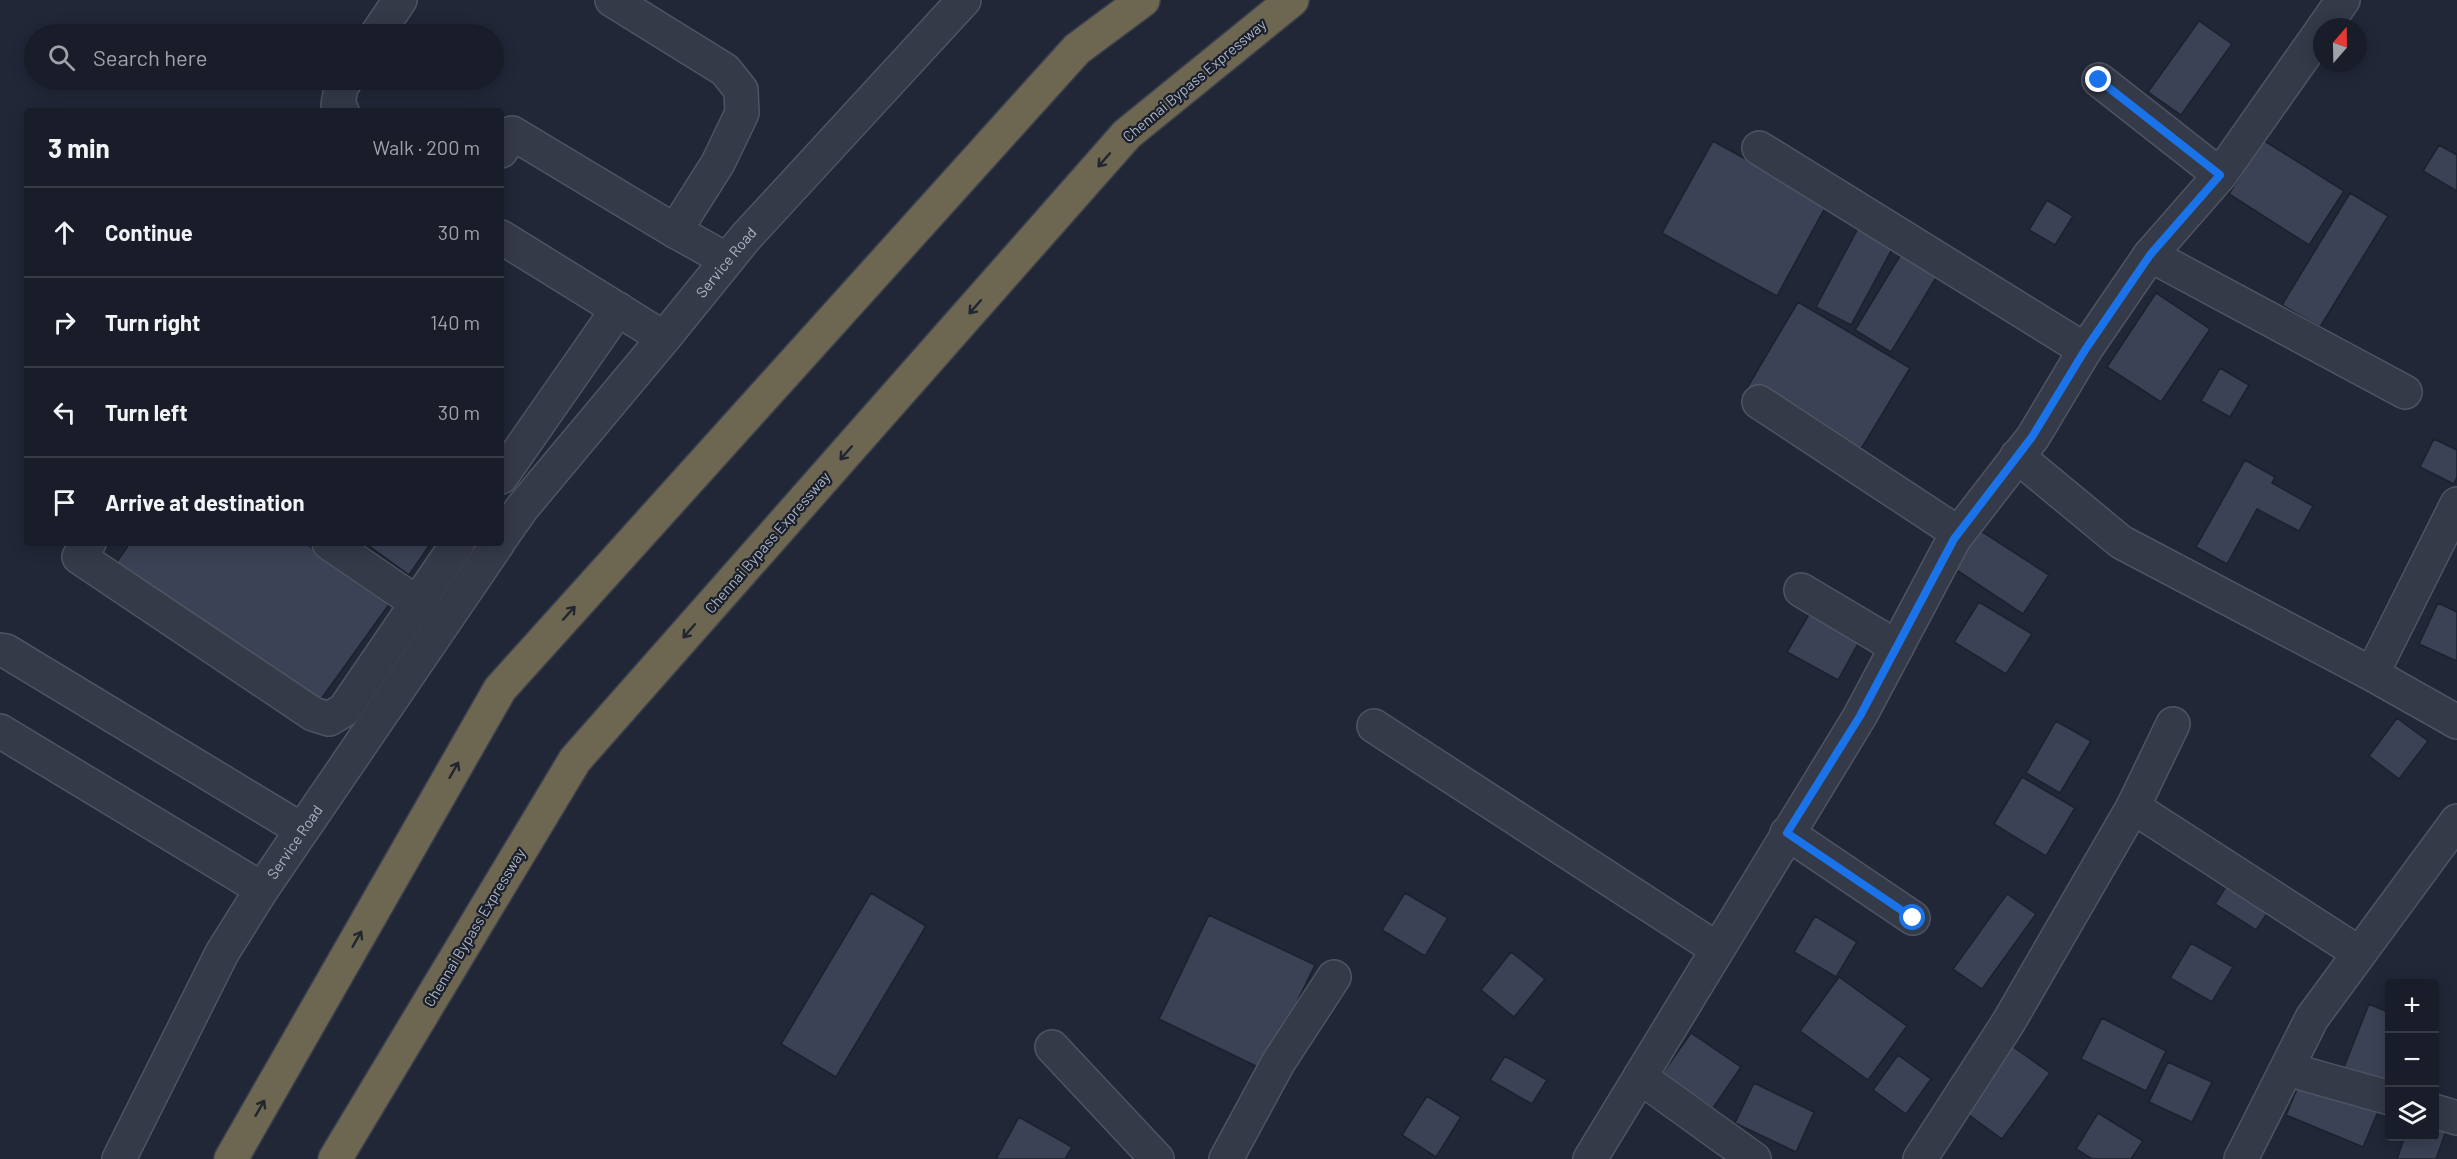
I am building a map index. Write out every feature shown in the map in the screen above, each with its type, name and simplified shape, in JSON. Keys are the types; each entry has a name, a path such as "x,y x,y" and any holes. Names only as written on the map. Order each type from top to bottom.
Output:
{"highway":[{"path":"231,1159 500,689 1077,49 1143,0"},
{"name":"Chennai Bypass Expressway","path":"334,1159 575,760 1127,134 1292,0"}],"street":[{"path":"383,24 400,0"},
{"path":"612,0 725,70 741,90 742,113 718,163 675,231"},
{"name":"Service Road","path":"504,534 522,508 745,238 964,0"},
{"path":"2330,18 2343,0"},
{"path":"1590,1159 1860,716 1958,533 2032,437 2085,350 2150,255 2220,175 2313,42"},
{"path":"2099,80 2220,175"},
{"path":"340,90 338,105 340,108"},
{"path":"504,146 512,133 727,260"},
{"path":"1759,148 2085,350"},
{"path":"504,239 664,338"},
{"path":"2150,255 2405,392"},
{"path":"505,462 618,309"},
{"path":"1759,402 1958,533"},
{"path":"2017,456 2121,542 2372,674 2457,722"},
{"path":"2372,674 2457,504"},
{"path":"87,546 79,556 313,714 329,719 344,710 456,546"},
{"path":"332,546 444,621"},
{"name":"Service Road","path":"119,1159 222,953 262,889 496,546"},
{"path":"1801,590 1897,647"},
{"path":"0,650 6,651 302,830"},
{"path":"1920,1159 2008,1023 2133,807 2173,724"},
{"path":"1374,726 1716,949"},
{"path":"0,731 262,889"},
{"path":"2133,807 2360,953"},
{"path":"2241,1159 2312,1018 2457,821"},
{"path":"1787,833 1913,918"},
{"path":"1226,1159 1278,1063 1334,976"},
{"path":"1052,1047 1157,1159"},
{"path":"2287,1069 2385,1097"},
{"path":"1640,1077 1754,1159"},
{"path":"2439,1113 2457,1118"}],"building":[{"path":"2199,21 2232,44 2181,115 2148,92"},
{"path":"2263,140 2344,191 2309,245 2229,194"},
{"path":"1713,141 1827,204 1777,296 1662,233"},
{"path":"2439,145 2457,155 2457,191 2423,171"},
{"path":"2350,193 2388,216 2320,327 2282,305"},
{"path":"2047,200 2073,216 2055,245 2029,230"},
{"path":"1863,219 1898,238 1851,325 1816,307"},
{"path":"1906,246 1942,268 1891,352 1855,330"},
{"path":"2156,293 2210,329 2161,402 2107,367"},
{"path":"1798,302 1910,368 1858,454 1747,388"},
{"path":"2220,368 2249,385 2230,417 2201,401"},
{"path":"2434,439 2457,450 2457,477 2454,484 2420,467"},
{"path":"2245,460 2275,477 2272,483 2313,506 2299,531 2257,509 2227,564 2196,547"},
{"path":"1978,529 2049,575 2023,614 1952,567"},
{"path":"128,546 309,546 390,603 319,702 114,566"},
{"path":"369,546 429,546 409,575"},
{"path":"1979,602 2032,634 2006,674 1954,642"},
{"path":"2438,603 2457,612 2457,661 2419,644"},
{"path":"1811,611 1860,640 1838,680 1787,652"},
{"path":"2397,718 2428,741 2399,779 2369,756"},
{"path":"2056,721 2091,741 2060,793 2026,773"},
{"path":"2022,777 2075,808 2046,856 1994,824"},
{"path":"2232,877 2274,903 2256,930 2215,904"},
{"path":"871,893 926,926 836,1077 781,1044"},
{"path":"1405,893 1448,918 1425,956 1382,930"},
{"path":"2007,894 2036,914 1982,989 1953,969"},
{"path":"1209,915 1315,965 1264,1070 1159,1019"},
{"path":"1815,916 1857,942 1836,977 1794,952"},
{"path":"2191,943 2233,967 2212,1002 2170,978"},
{"path":"1511,952 1545,979 1514,1017 1481,990"},
{"path":"1839,977 1907,1026 1868,1080 1800,1031"},
{"path":"2369,1004 2385,1011 2385,1083 2344,1067"},
{"path":"2102,1018 2166,1051 2146,1091 2081,1059"},
{"path":"1691,1033 1741,1067 1713,1108 1662,1074"},
{"path":"2012,1046 2050,1073 2002,1139 1965,1112"},
{"path":"1898,1055 1931,1079 1906,1114 1873,1090"},
{"path":"1505,1056 1547,1080 1532,1104 1490,1080"},
{"path":"2168,1062 2212,1082 2192,1122 2149,1102"},
{"path":"2303,1075 2380,1107 2363,1147 2286,1115"},
{"path":"1754,1083 1814,1112 1796,1152 1735,1123"},
{"path":"1427,1096 1461,1117 1436,1157 1402,1135"},
{"path":"2098,1113 2143,1141 2131,1159 2092,1159 2076,1149"},
{"path":"1019,1117 1072,1147 1065,1159 996,1159"},
{"path":"2439,1126 2447,1128 2436,1159 2397,1159 2403,1141 2439,1141"}],"route":[{"path":"1913,918 1787,833 1860,716 1954,539 2032,437 2085,350 2150,255 2220,175 2099,80"}]}
